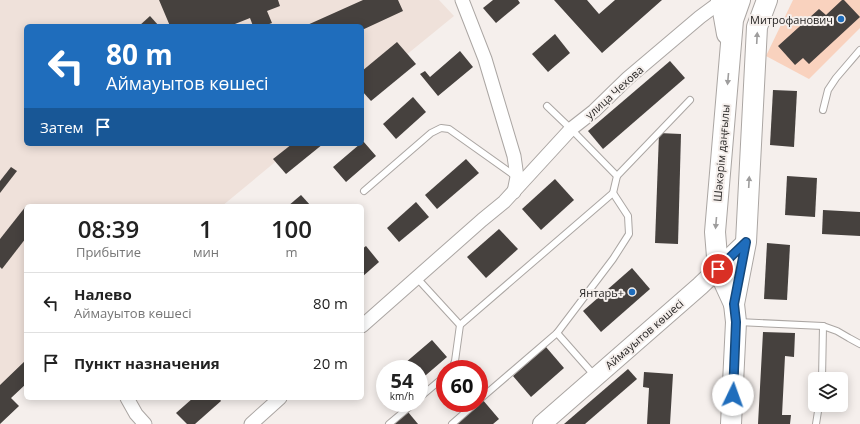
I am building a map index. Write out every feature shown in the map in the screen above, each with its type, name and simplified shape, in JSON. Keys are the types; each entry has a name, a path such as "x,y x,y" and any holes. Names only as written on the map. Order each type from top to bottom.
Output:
{"main road":[{"name":"Шәкәрім даңғылы","path":"726,0 732,20 715,232 718,269 735,313"},
{"name":"Шәкәрім даңғылы","path":"731,424 735,313 746,242 757,27 767,0"}],"street":[{"path":"462,0 486,59 514,156 517,177 514,192"},
{"name":"улица Чехова","path":"364,324 416,277 504,202 571,129 700,17 726,0"},
{"name":"Аймауытов көшесі","path":"542,424 718,269 746,242"},
{"path":"128,400 136,414 145,424"},
{"path":"251,424 278,400"}],"lane":[{"path":"823,110 828,90 836,78 860,50"},
{"path":"455,360 460,325 613,193 617,176 690,100"},
{"path":"547,106 617,176"},
{"path":"364,191 431,133 441,128 449,129 517,177"},
{"path":"488,392 557,333 613,259 629,234 628,216 613,193"},
{"path":"416,277 460,325"},
{"path":"735,313 823,326 837,331 860,344"},
{"path":"822,372 823,326"},
{"path":"557,333 595,377"},
{"path":"428,390 436,384"},
{"path":"389,424 403,412"},
{"path":"452,424 466,412"},
{"path":"816,424 818,412"}],"shaded area":[{"path":"0,0 439,0 454,16 364,89 364,24 24,24 24,146 295,146 224,204 24,204 24,368 0,387"},
{"path":"793,0 860,0 860,28 809,79 766,56"}],"building":[{"path":"159,0 278,0 280,6 267,11 272,23 269,24 252,24 250,18 235,24 169,24"},
{"path":"363,0 398,0 403,11 364,29 364,24 309,24"},
{"path":"493,0 518,0 520,3 496,23 483,8"},
{"path":"554,0 587,0 599,14 615,0 662,0 602,53"},
{"path":"842,0 844,0 860,17 809,64 803,58 795,65 778,46 819,9 826,15"},
{"path":"150,16 157,24 141,24"},
{"path":"555,34 570,53 548,72 532,54"},
{"path":"397,42 416,64 371,101 364,93 364,69"},
{"path":"460,51 473,67 438,96 420,74 425,71 430,77"},
{"path":"670,61 685,78 603,149 588,131"},
{"path":"773,90 797,91 794,147 770,145"},
{"path":"413,97 426,112 396,139 383,124"},
{"path":"659,133 681,134 678,244 655,243"},
{"path":"364,142 376,156 346,182 333,167 358,146 364,146"},
{"path":"289,146 321,146 286,174 273,159"},
{"path":"466,159 479,173 437,209 425,195"},
{"path":"11,167 17,171 0,193 0,181"},
{"path":"787,176 817,178 815,217 785,215"},
{"path":"555,179 574,200 541,230 522,209"},
{"path":"301,195 309,204 290,204"},
{"path":"416,202 429,217 399,242 387,228"},
{"path":"24,209 24,241 2,269 0,267 0,239"},
{"path":"823,210 860,212 860,236 822,234"},
{"path":"499,229 518,249 486,278 467,257"},
{"path":"767,243 790,245 787,300 764,299"},
{"path":"366,246 379,262 364,275 364,248"},
{"path":"632,268 650,289 601,332 583,311"},
{"path":"763,332 795,333 794,357 785,356 782,415 791,415 790,424 758,424"},
{"path":"432,340 447,357 444,360 436,360 436,366 428,373 428,360 409,360"},
{"path":"546,347 564,368 531,397 513,376"},
{"path":"24,362 24,386 11,398 19,406 0,424 0,385"},
{"path":"628,369 637,379 585,424 564,424"},
{"path":"644,372 673,374 670,424 647,424 649,388 643,387"},
{"path":"191,400 221,401 195,424 187,424 176,413"},
{"path":"488,406 499,419 493,424 453,424 467,412 488,412"},
{"path":"408,412 418,424 394,424"}],"place":[{"name":"Митрофанович","path":"841,19"},
{"name":"Янтарь+","path":"632,292"}],"route":[{"path":"718,269 746,242 734,304 736,322 733,395"}]}
